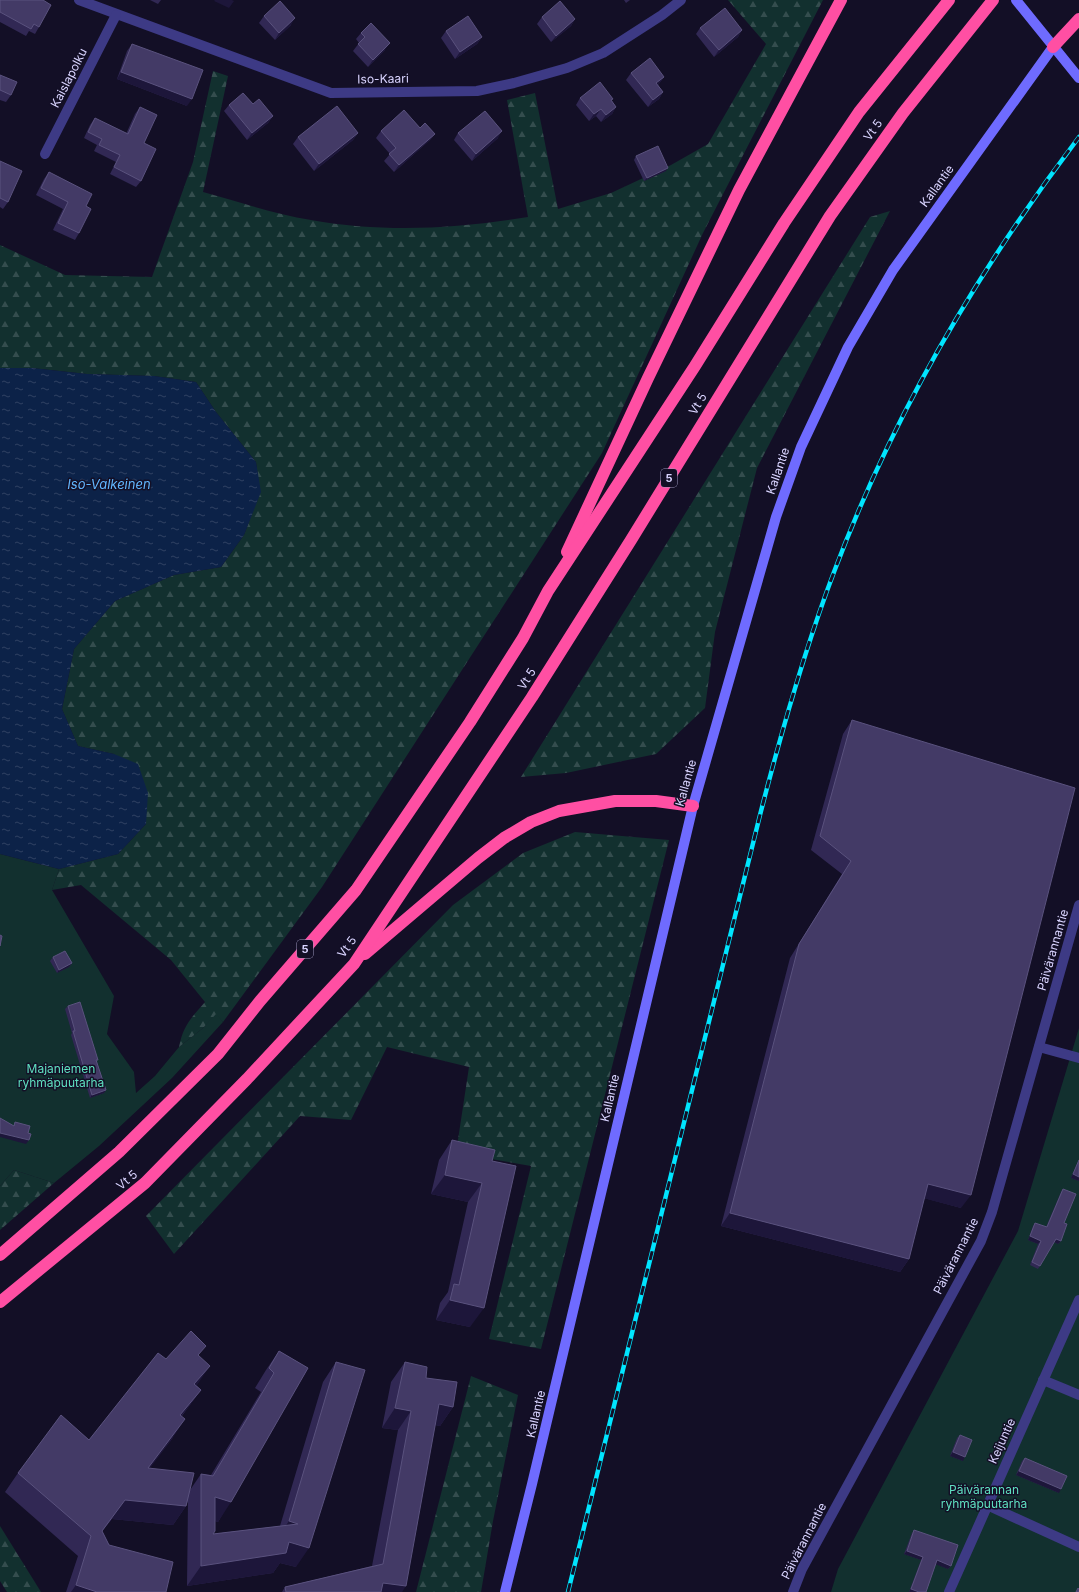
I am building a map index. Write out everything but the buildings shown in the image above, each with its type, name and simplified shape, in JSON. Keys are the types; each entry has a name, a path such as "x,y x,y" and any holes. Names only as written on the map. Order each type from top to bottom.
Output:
{"highway":[{"path":"548,591 648,378 739,190 842,0"},
{"name":"Vt 5","path":"0,1255 119,1152 218,1054 260,1001 356,890 470,722 523,638 548,591 696,366 789,216 860,112 949,0"},
{"name":"Vt 5","path":"0,1302 145,1183 247,1079 354,964 532,698 830,216 903,113 993,0"},
{"path":"1053,47 1079,19"},
{"path":"354,964 478,858 504,838 531,822 559,811 615,801 656,801 693,806"}],"main road":[{"path":"1016,0 1079,78"},
{"name":"Kallantie","path":"505,1592 693,806 776,517 801,447 848,347 893,270 1053,47"}],"street":[{"name":"Iso-Kaari","path":"79,0 116,15 331,93 477,91 514,84 567,68 603,53 662,15 681,0"},
{"name":"Kaislapolku","path":"45,154 116,15"},
{"name":"Päivärannantie","path":"793,1592 802,1569 981,1241 992,1212 1079,905"},
{"path":"1040,1047 1079,1058"},
{"name":"Keijuntie","path":"948,1592 1079,1300"},
{"path":"1043,1380 1079,1395"},
{"path":"987,1505 1079,1547"}],"green space":[{"path":"728,0 823,0 703,233 602,453 322,887 223,1022 216,1014 203,1028 179,1047 185,1028 205,1002 171,960 81,885 52,890 59,869 118,854 146,824 114,754 78,746 62,709 74,649 115,601 174,575 221,567 244,535 260,492 256,462 216,412 196,382 154,376 87,374 32,368 0,368 0,245 65,275 152,277 193,162 213,71 228,76 203,192 270,211 311,220 366,227 447,227 528,217 507,100 535,93 558,209 611,193 671,165 708,144 766,44"},
{"path":"890,211 757,468 715,632 705,708 656,754 566,773 521,777 870,217"},
{"path":"575,832 669,840 541,1349 489,1339 531,1166 456,1153 469,1067 387,1047 351,1120 300,1116 174,1254 146,1216 453,905 523,853"},
{"name":"Majaniemen ryhmäpuutarha","path":"0,854 59,869 52,890 114,996 107,1034 134,1072 136,1093 155,1076 179,1047 203,1028 216,1013 223,1022 172,1078 99,1146 54,1183 14,1170 0,1186"},
{"name":"Päivärannan ryhmäpuutarha","path":"1079,1028 1079,1592 831,1592 838,1569 1018,1231"},
{"path":"14,1170 54,1183 0,1230 0,1186"},
{"path":"471,1376 518,1395 493,1521 481,1592 416,1592"},
{"path":"0,1526 41,1592 7,1592 0,1581"}],"water":[{"name":"Iso-Valkeinen","path":"0,368 32,368 87,374 154,376 196,382 216,412 256,462 261,492 244,535 221,567 174,575 115,601 74,649 62,709 78,746 114,754 138,764 148,793 146,824 118,854 59,869 0,854"}],"railway":[{"path":"568,1592 760,815 794,692 823,602 857,514 883,456 911,400 941,346 1006,239 1079,137"}]}
